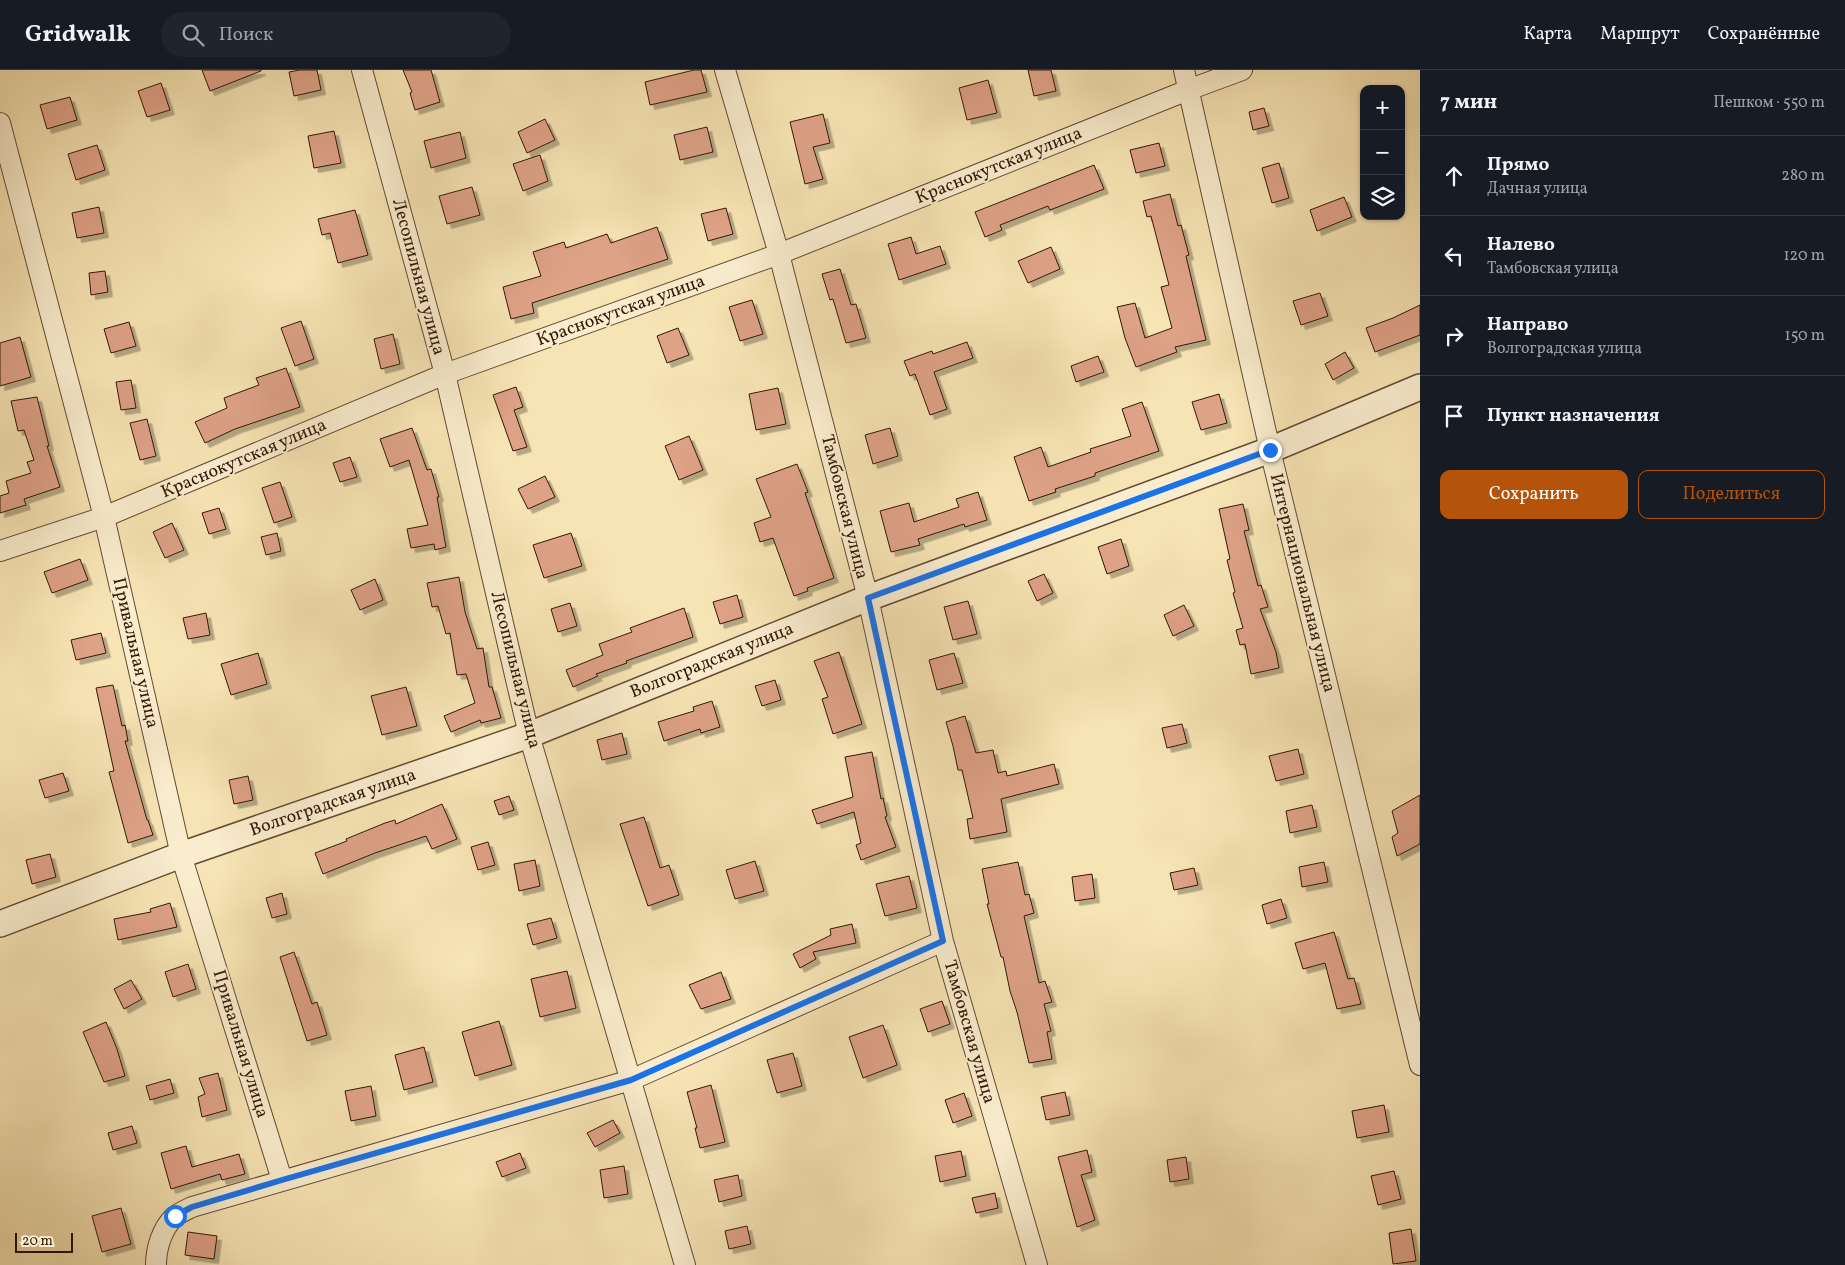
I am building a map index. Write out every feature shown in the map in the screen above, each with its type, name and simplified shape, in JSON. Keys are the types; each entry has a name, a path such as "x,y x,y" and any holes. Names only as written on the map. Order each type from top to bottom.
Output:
{"street":[{"name":"Лесопильная улица","path":"362,70 445,374 529,735 685,1265"},
{"name":"Тамбовская улица","path":"725,70 779,254 868,598 943,941 1037,1265"},
{"name":"Интернациональная улица","path":"1184,70 1270,450 1419,1059"},
{"name":"Краснокутская улица","path":"0,551 104,517 445,374 779,254 1242,70"},
{"name":"Привальная улица","path":"0,123 104,517 181,856 282,1180"},
{"name":"Волгоградская улица","path":"0,924 181,856 529,735 868,598 1270,450 1420,387"},
{"path":"156,1265 156,1256 164,1229 175,1216 192,1207 631,1080 943,941"}],"building":[{"path":"202,70 261,70 261,71 210,91"},
{"path":"317,70 321,90 294,96 289,72"},
{"path":"403,70 431,70 440,102 415,110 410,93 412,92"},
{"path":"701,70 707,92 650,105 645,82"},
{"path":"1028,70 1051,70 1056,91 1034,96"},
{"path":"988,80 997,113 967,120 959,88"},
{"path":"161,83 170,110 147,117 138,91"},
{"path":"70,97 77,120 47,129 40,105"},
{"path":"1264,108 1269,126 1253,130 1249,112"},
{"path":"823,114 830,143 813,147 823,179 805,184 790,122"},
{"path":"545,119 555,140 527,153 518,132"},
{"path":"707,127 713,152 680,160 674,135"},
{"path":"334,131 341,163 314,168 308,136"},
{"path":"460,132 466,158 431,168 424,141"},
{"path":"1159,143 1165,166 1136,173 1130,150"},
{"path":"97,145 105,170 76,180 68,154"},
{"path":"540,155 548,181 523,191 513,164"},
{"path":"1279,163 1289,198 1272,203 1262,168"},
{"path":"1094,165 1104,189 1050,210 1048,206 1000,225 1002,230 985,237 975,212"},
{"path":"472,187 480,215 447,224 439,196"},
{"path":"1170,194 1178,226 1181,225 1189,255 1186,256 1206,340 1175,347 1177,352 1136,367 1125,338 1117,307 1135,303 1145,338 1172,328 1161,287 1169,285 1151,216 1147,217 1143,201"},
{"path":"1344,197 1352,217 1317,231 1310,210"},
{"path":"99,207 104,233 77,238 72,213"},
{"path":"726,208 733,234 708,241 701,214"},
{"path":"355,210 368,255 338,263 330,233 322,235 318,219"},
{"path":"657,227 668,259 532,303 534,313 511,319 503,287 541,276 533,252 564,242 566,248 607,234 611,243"},
{"path":"911,237 916,254 940,246 946,264 899,280 888,244"},
{"path":"1051,247 1060,269 1028,283 1018,261"},
{"path":"840,269 851,305 856,304 866,338 846,343 833,299 830,300 822,274"},
{"path":"105,271 108,292 91,295 89,273"},
{"path":"1320,293 1328,316 1301,325 1293,301"},
{"path":"752,300 763,334 740,341 729,307"},
{"path":"1420,305 1420,335 1375,352 1366,328"},
{"path":"301,321 314,359 295,366 281,328"},
{"path":"129,322 136,346 111,353 104,329"},
{"path":"678,328 689,355 667,363 657,336"},
{"path":"393,334 400,364 381,369 374,339"},
{"path":"20,337 31,377 0,386 0,343"},
{"path":"967,342 973,358 934,372 947,409 930,415 915,374 910,376 904,361 932,351 933,354"},
{"path":"1345,352 1354,368 1333,380 1325,364"},
{"path":"1098,356 1104,372 1076,382 1071,366"},
{"path":"286,368 300,407 235,429 205,443 195,422 227,408 224,398 259,385 256,378"},
{"path":"131,380 136,408 121,410 116,382"},
{"path":"516,387 523,407 514,410 527,447 513,451 493,395"},
{"path":"778,388 786,424 756,430 749,394"},
{"path":"1219,394 1227,423 1201,430 1192,402"},
{"path":"37,397 49,446 47,446 60,487 24,499 26,505 0,513 0,496 9,493 6,481 31,473 27,462 34,460 24,430 18,431 11,401"},
{"path":"1142,402 1159,451 1095,473 1095,476 1055,489 1056,492 1029,501 1014,457 1041,447 1048,467 1091,452 1090,449 1131,436 1122,409"},
{"path":"147,419 156,456 140,460 130,423"},
{"path":"412,428 427,470 431,469 439,497 437,497 446,547 435,550 434,544 411,548 407,529 428,525 409,460 390,467 380,439"},
{"path":"890,428 898,456 873,464 865,435"},
{"path":"689,436 703,470 679,480 665,446"},
{"path":"350,457 357,477 340,482 333,463"},
{"path":"797,464 808,492 805,493 834,578 807,588 808,591 794,596 773,538 760,542 754,523 771,517 756,479"},
{"path":"545,476 555,497 528,509 518,489"},
{"path":"280,482 292,517 274,523 262,488"},
{"path":"978,492 987,520 965,527 964,524 918,539 920,545 891,552 880,511 909,503 914,522 959,507 956,499"},
{"path":"1243,504 1249,530 1244,531 1258,586 1261,585 1268,607 1260,609 1276,652 1279,668 1251,674 1245,644 1240,645 1236,630 1243,628 1233,593 1235,592 1227,560 1230,559 1219,509"},
{"path":"219,508 226,529 209,534 202,513"},
{"path":"172,523 184,550 165,558 153,532"},
{"path":"277,533 281,551 266,555 261,537"},
{"path":"571,533 582,566 544,578 533,545"},
{"path":"1121,539 1129,566 1107,574 1098,547"},
{"path":"80,559 88,580 52,593 44,572"},
{"path":"1044,574 1053,593 1037,601 1028,581"},
{"path":"459,577 465,612 477,649 483,648 489,687 492,687 501,718 481,723 480,720 451,732 444,716 475,703 466,674 457,675 450,633 446,634 438,606 432,607 427,583"},
{"path":"375,579 383,600 360,610 351,590"},
{"path":"737,595 743,617 720,624 713,602"},
{"path":"968,601 977,634 953,640 944,607"},
{"path":"570,603 577,626 558,632 551,609"},
{"path":"1184,605 1194,626 1173,636 1164,615"},
{"path":"684,608 693,637 626,661 627,663 596,674 598,676 573,687 566,670 603,655 599,644 632,632 630,628"},
{"path":"206,613 210,635 188,639 183,618"},
{"path":"101,633 106,653 76,660 71,640"},
{"path":"839,652 862,724 833,734 822,699 828,697 814,661"},
{"path":"258,653 267,684 231,695 221,664"},
{"path":"954,653 963,683 937,690 929,660"},
{"path":"775,680 781,700 762,706 755,686"},
{"path":"113,685 122,726 125,725 128,741 125,741 153,835 128,843 109,772 114,771 96,688"},
{"path":"406,687 417,726 382,735 371,696"},
{"path":"712,701 720,727 701,733 700,729 664,741 658,722 694,711 693,707"},
{"path":"965,716 976,753 993,750 998,773 1006,771 1007,776 1054,764 1059,784 1001,799 1007,832 970,839 967,819 973,818 962,770 958,770 946,722"},
{"path":"1182,724 1187,743 1167,748 1162,728"},
{"path":"622,733 627,754 602,760 597,740"},
{"path":"1298,749 1304,774 1276,781 1269,756"},
{"path":"872,752 881,799 883,798 887,816 885,817 896,847 861,860 856,845 861,843 854,812 817,824 812,810 853,797 845,757"},
{"path":"63,773 69,791 45,798 39,780"},
{"path":"248,776 253,800 234,804 229,780"},
{"path":"1420,795 1420,844 1397,856 1392,837 1398,833 1392,811"},
{"path":"509,796 514,810 499,815 494,801"},
{"path":"442,804 457,839 432,849 426,836 375,853 323,874 315,853 347,841 346,839 385,823 395,820 396,824"},
{"path":"1312,805 1317,827 1290,833 1286,811"},
{"path":"644,817 660,868 669,865 679,895 648,906 620,824"},
{"path":"488,842 495,865 478,870 471,847"},
{"path":"50,854 56,877 32,884 26,860"},
{"path":"535,860 540,886 519,891 514,864"},
{"path":"755,861 764,891 735,899 726,870"},
{"path":"1018,862 1025,895 1029,894 1034,913 1024,916 1039,983 1045,981 1052,1002 1044,1004 1051,1031 1047,1032 1052,1059 1029,1063 1003,957 1001,957 987,904 989,904 982,869"},
{"path":"1324,862 1328,882 1302,887 1299,867"},
{"path":"1194,868 1198,885 1174,890 1170,873"},
{"path":"1092,874 1095,898 1075,901 1072,877"},
{"path":"909,876 917,908 885,916 876,884"},
{"path":"282,893 287,914 272,918 266,898"},
{"path":"1281,899 1287,918 1267,924 1262,905"},
{"path":"170,903 177,927 118,940 114,919 151,912 150,909"},
{"path":"551,918 557,938 533,945 527,924"},
{"path":"852,924 856,943 813,952 816,959 800,968 793,954 831,935 830,929"},
{"path":"1334,932 1348,979 1354,978 1361,1004 1337,1009 1325,963 1303,969 1295,943"},
{"path":"294,952 312,1004 317,1002 327,1035 307,1041 280,957"},
{"path":"188,964 196,989 173,997 165,972"},
{"path":"567,971 576,1008 540,1017 531,979"},
{"path":"721,972 731,999 701,1009 689,985"},
{"path":"131,980 142,999 124,1009 114,989"},
{"path":"942,1001 950,1024 928,1032 920,1009"},
{"path":"499,1021 512,1065 475,1076 462,1032"},
{"path":"106,1022 125,1076 104,1082 83,1032"},
{"path":"883,1025 897,1065 863,1078 849,1037"},
{"path":"424,1047 433,1082 404,1090 395,1055"},
{"path":"793,1053 802,1086 777,1093 767,1060"},
{"path":"218,1073 227,1110 202,1117 198,1097 205,1094 199,1078"},
{"path":"170,1079 174,1093 150,1100 146,1086"},
{"path":"711,1085 725,1142 700,1148 695,1128 697,1128 687,1092"},
{"path":"371,1086 376,1116 351,1121 345,1091"},
{"path":"1065,1092 1070,1115 1046,1120 1041,1097"},
{"path":"964,1093 972,1116 953,1123 945,1100"},
{"path":"1384,1105 1389,1132 1357,1138 1352,1111"},
{"path":"613,1120 620,1133 595,1147 587,1133"},
{"path":"132,1126 137,1143 113,1150 108,1133"},
{"path":"186,1146 192,1167 239,1154 245,1174 222,1180 220,1174 171,1189 161,1153"},
{"path":"1087,1150 1092,1172 1081,1175 1095,1220 1077,1227 1058,1157"},
{"path":"961,1151 966,1176 940,1182 935,1156"},
{"path":"520,1153 526,1168 502,1177 496,1162"},
{"path":"1186,1157 1189,1179 1170,1182 1167,1160"},
{"path":"624,1166 628,1194 604,1198 600,1170"},
{"path":"1394,1171 1401,1199 1378,1205 1371,1176"},
{"path":"738,1175 742,1196 719,1202 714,1180"},
{"path":"995,1193 998,1208 976,1213 972,1198"},
{"path":"121,1208 131,1244 102,1252 92,1216"},
{"path":"747,1226 751,1244 729,1249 725,1231"},
{"path":"1411,1229 1416,1261 1393,1264 1389,1233"},
{"path":"188,1232 217,1236 214,1259 185,1255"}],"route":[{"path":"175,1216 192,1207 282,1180 631,1080 943,941 868,598 1270,450"}]}
